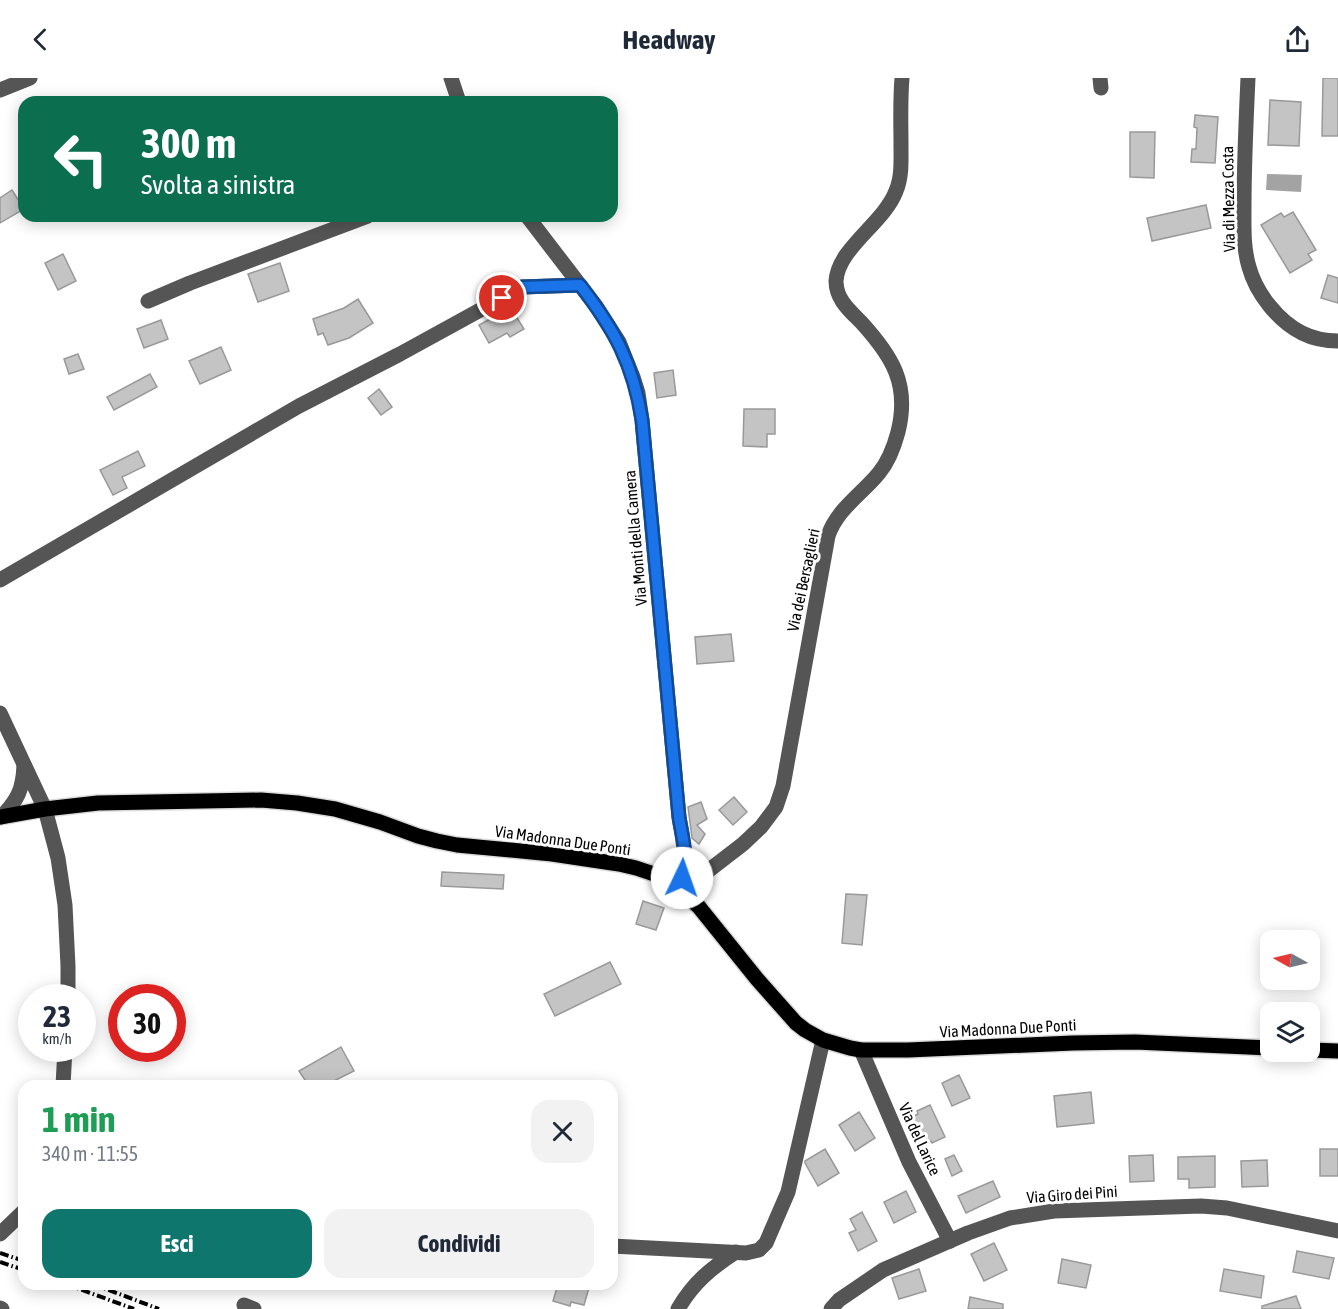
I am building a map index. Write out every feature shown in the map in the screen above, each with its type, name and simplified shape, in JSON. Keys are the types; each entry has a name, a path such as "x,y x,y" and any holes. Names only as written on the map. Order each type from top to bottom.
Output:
{"main road":[{"name":"Via Madonna Due Ponti","path":"0,817 45,809 115,802 282,801 335,809 418,836 457,845 552,854 627,865 660,876 680,889 707,916 792,1019 805,1030 823,1040 861,1050 932,1050 1135,1042 1260,1048"},
{"path":"1320,1050 1338,1050"}],"street":[{"path":"0,90 30,78"},
{"path":"451,78 457,96"},
{"name":"Via dei Bersaglieri","path":"680,889 757,832 776,807 783,786 828,536 837,517 884,466 898,435 902,416 900,381 891,361 868,330 841,301 836,280 846,255 882,214 896,191 901,171 902,78"},
{"name":"Via di Mezza Costa","path":"1248,78 1244,189 1245,244 1249,268 1262,295 1288,323 1308,335 1323,340 1338,341"},
{"path":"148,301 352,222"},
{"name":"Via Monti della Camera","path":"532,222 605,319 619,342 633,377 640,405 684,855 684,872 680,889"},
{"path":"0,580 298,406 400,354 522,287 580,285"},
{"path":"0,713 45,809 58,858 63,881 68,945 68,984"},
{"path":"0,817 13,804 21,791 24,762"},
{"path":"618,1246 751,1253 763,1246 786,1199 823,1040"},
{"name":"Via del Larice","path":"861,1050 909,1162 950,1241"},
{"path":"63,1080 64,1062"},
{"name":"Via Giro dei Pini","path":"831,1309 839,1300 883,1270 1001,1221 1043,1212 1188,1206 1227,1208 1338,1231"},
{"path":"0,1234 18,1217"},
{"path":"678,1309 697,1281 736,1252"}],"shaded area":[{"path":"1267,174 1302,175 1301,192 1266,190"}],"building":[{"path":"1323,78 1338,78 1338,136 1322,136"},
{"path":"1270,100 1301,102 1299,146 1268,145"},
{"path":"1195,115 1218,117 1215,163 1191,162 1192,149 1196,149"},
{"path":"1130,132 1155,132 1154,178 1130,177"},
{"path":"12,190 18,200 18,212 0,223 0,198"},
{"path":"1206,205 1211,228 1152,241 1147,218"},
{"path":"1293,212 1316,250 1308,254 1312,260 1290,273 1261,225 1281,213 1284,217"},
{"path":"63,254 76,281 58,290 45,263"},
{"path":"280,263 289,291 258,302 248,274"},
{"path":"1328,275 1338,278 1338,303 1321,298"},
{"path":"358,299 373,323 349,338 328,345 323,333 318,335 313,319 344,308"},
{"path":"509,305 524,329 510,337 507,333 489,343 479,325"},
{"path":"161,320 168,339 144,348 137,329"},
{"path":"221,347 231,370 200,384 189,361"},
{"path":"78,354 84,369 69,374 64,359"},
{"path":"673,370 676,395 657,398 654,373"},
{"path":"150,374 157,387 114,410 107,397"},
{"path":"379,389 392,407 381,415 368,398"},
{"path":"744,409 775,409 775,434 767,434 767,447 743,446"},
{"path":"138,451 145,466 122,477 127,488 113,495 100,470"},
{"path":"731,634 734,661 697,664 695,637"},
{"path":"734,797 747,812 733,825 719,810"},
{"path":"701,802 707,819 697,825 705,834 699,844 692,838 688,807"},
{"path":"442,872 504,875 503,889 441,886"},
{"path":"846,894 867,895 862,945 842,943"},
{"path":"643,901 664,908 656,930 636,924"},
{"path":"610,962 621,984 555,1016 544,994"},
{"path":"341,1047 354,1071 336,1080 305,1080 299,1071"},
{"path":"959,1075 970,1098 952,1106 942,1083"},
{"path":"1091,1092 1094,1123 1057,1127 1054,1096"},
{"path":"930,1105 945,1137 921,1145 908,1119 918,1114 917,1111"},
{"path":"859,1112 875,1138 855,1151 839,1125"},
{"path":"825,1149 839,1173 818,1186 805,1161"},
{"path":"1320,1149 1338,1149 1338,1176 1320,1176"},
{"path":"954,1155 962,1171 952,1176 945,1159"},
{"path":"1153,1155 1154,1181 1130,1182 1129,1156"},
{"path":"1215,1156 1215,1187 1189,1188 1189,1179 1178,1179 1178,1157"},
{"path":"1267,1160 1268,1186 1242,1187 1241,1161"},
{"path":"993,1181 1000,1197 966,1213 958,1196"},
{"path":"906,1191 916,1212 894,1223 884,1202"},
{"path":"862,1212 877,1241 858,1251 849,1233 856,1230 850,1219"},
{"path":"994,1243 1007,1270 984,1281 971,1254"},
{"path":"1297,1251 1334,1258 1329,1279 1293,1272"},
{"path":"1062,1259 1091,1265 1086,1288 1058,1283"},
{"path":"919,1269 926,1291 899,1299 892,1278"},
{"path":"1224,1269 1264,1276 1261,1298 1220,1291"},
{"path":"556,1290 588,1290 584,1305 571,1302 570,1306 553,1301"},
{"path":"1296,1296 1301,1309 1262,1309 1262,1306"},
{"path":"970,1297 1003,1304 1003,1309 968,1309"}],"railway":[{"path":"0,1253 18,1259"},
{"path":"0,1262 18,1268"},
{"path":"82,1290 134,1309"},
{"path":"109,1290 159,1309"}],"route":[{"path":"502,298 522,287 580,285 619,342 638,393 684,855 682,878"}]}
